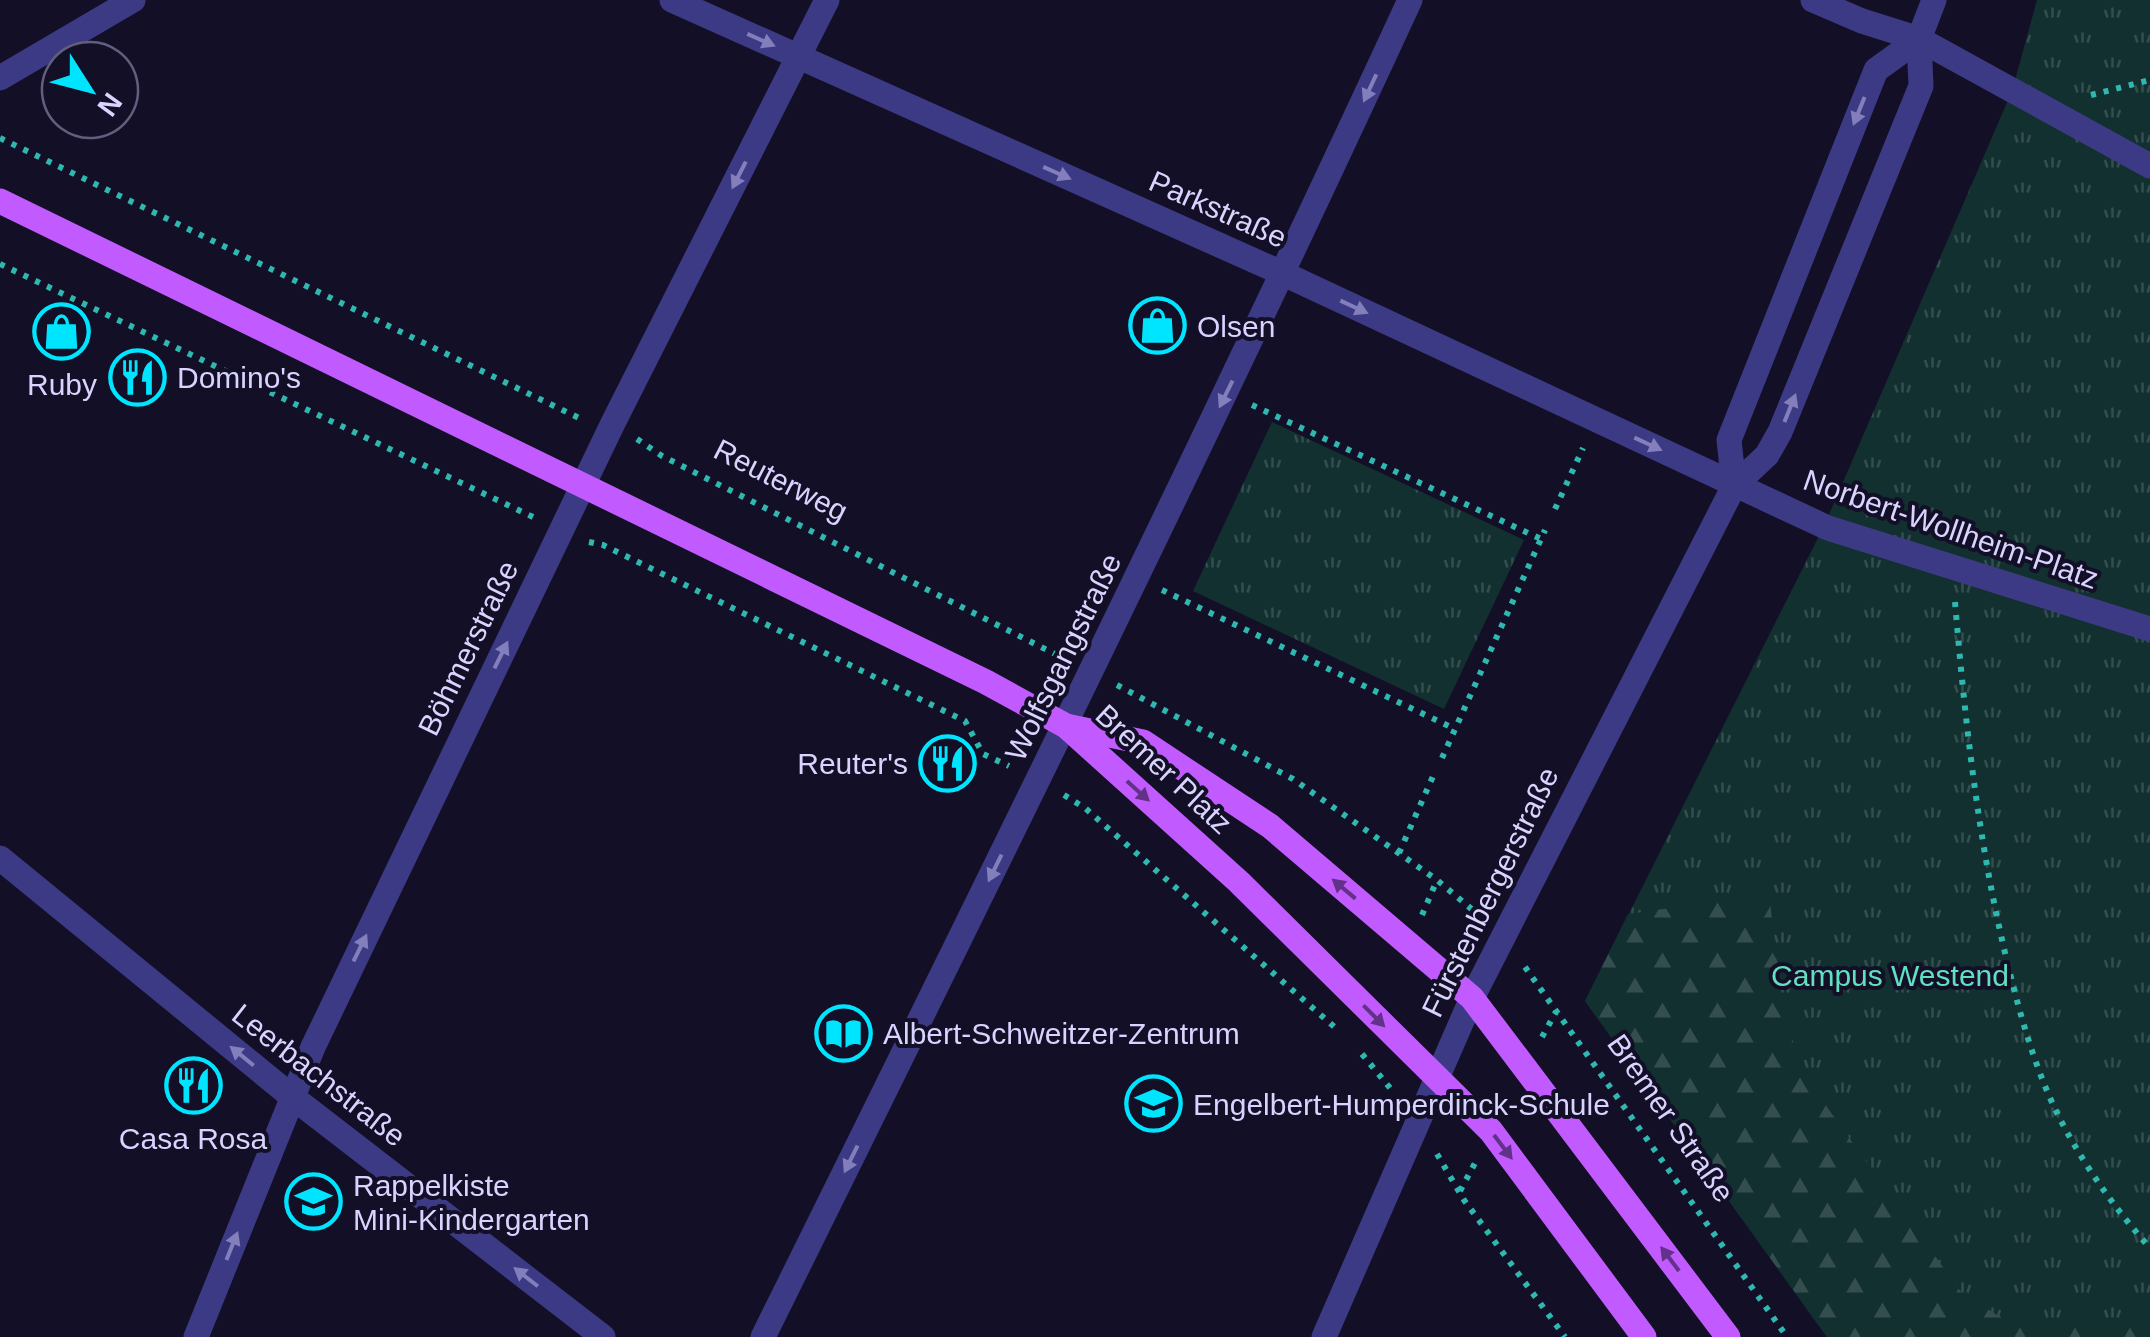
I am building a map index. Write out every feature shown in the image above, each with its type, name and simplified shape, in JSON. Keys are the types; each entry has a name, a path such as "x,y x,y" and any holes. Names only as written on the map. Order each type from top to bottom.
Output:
{"main road":[{"path":"0,201 986,682 1066,726"},
{"name":"Bremer Platz","path":"1066,726 1143,742 1270,826 1472,998"},
{"name":"Bremer Platz","path":"1066,726 1239,882 1436,1076"},
{"path":"1472,998 1728,1337"},
{"path":"1436,1076 1491,1131 1644,1337"}],"street":[{"path":"0,78 133,0"},
{"name":"Parkstraße","path":"672,0 1284,274 1734,486"},
{"name":"Böhmerstraße","path":"196,1337 291,1096 558,535 827,0"},
{"name":"Wolfsgangstraße","path":"762,1337 1066,726 1284,274 1410,0"},
{"path":"1814,0 1918,39 2150,166"},
{"name":"Fürstenbergerstraße","path":"1324,1337 1436,1076 1502,935 1734,486 1767,455 1780,432 1922,86 1918,39 1934,0"},
{"path":"1734,486 1729,440 1876,70 1918,39"},
{"name":"Norbert-Wollheim-Platz","path":"1734,486 1828,528 2150,629"},
{"name":"Leerbachstraße","path":"0,858 291,1096 603,1337"}],"path":[{"path":"2047,110 2104,90 2150,80"},
{"name":"Reuterweg","path":"0,138 574,417 613,423 680,465 1092,672 1294,779 1438,880 1502,935"},
{"path":"0,264 521,509 558,535 603,546 965,721 983,754 1039,780 1085,808 1342,1034"},
{"path":"1226,393 1541,540"},
{"path":"1555,509 1596,420"},
{"path":"1442,758 1545,530"},
{"path":"1953,566 1974,785 1988,882 2021,1020 2059,1116 2115,1208 2150,1248"},
{"path":"1137,578 1455,729"},
{"path":"1398,853 1434,774"},
{"name":"Bremer Straße","path":"1502,935 1788,1337"},
{"path":"1356,1047 1417,1122 1464,1200 1564,1337"}],"green space":[{"name":"Campus Westend","path":"2037,0 2150,0 2150,1337 1827,1337 1585,1001 1824,526 2012,91"},
{"path":"1272,422 1524,540 1444,709 1193,591"},
{"path":"1769,894 1783,1008 1803,1074 1961,1292 1997,1315 2083,1327 2150,1326 2150,1337 1827,1337 1585,1001 1628,914"}],"place":[{"name":"Olsen","path":"1158,326"},
{"name":"Ruby","path":"62,331"},
{"name":"Domino's","path":"138,377"},
{"name":"Reuter's","path":"947,763"},
{"name":"Albert-Schweitzer-Zentrum","path":"844,1033"},
{"name":"Casa Rosa","path":"193,1085"},
{"name":"Engelbert-Humperdinck-Schule","path":"1154,1104"},
{"name":"Rappelkiste Mini-Kindergarten","path":"314,1202"}]}
